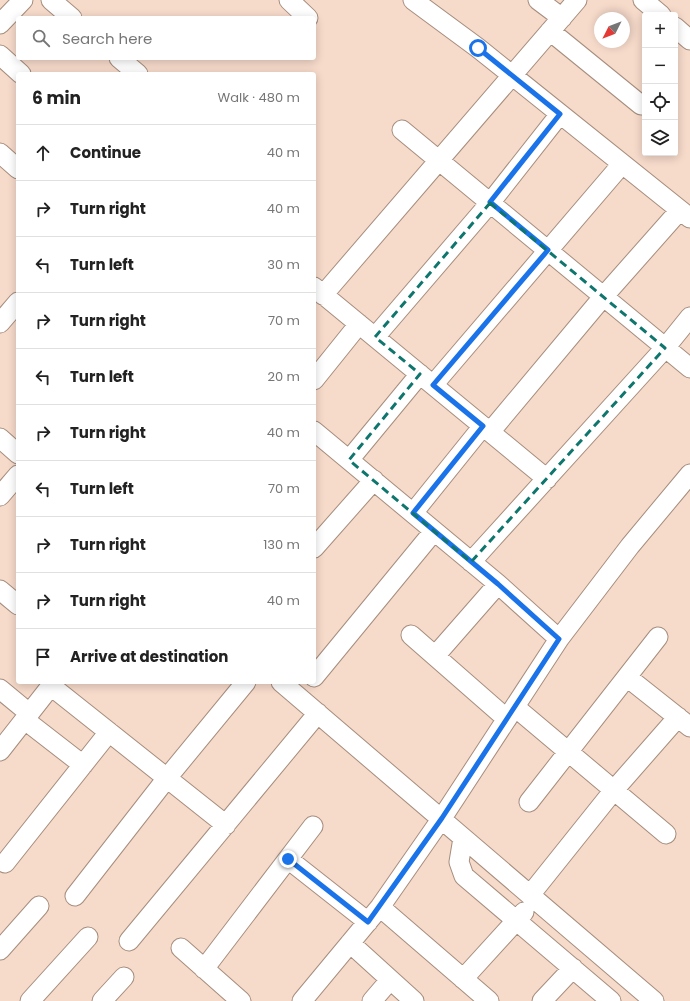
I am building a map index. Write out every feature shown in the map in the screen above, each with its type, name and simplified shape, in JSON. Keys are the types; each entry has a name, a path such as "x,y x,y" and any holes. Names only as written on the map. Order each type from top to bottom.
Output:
{"street":[{"path":"0,24 23,0"},
{"path":"52,0 70,16"},
{"path":"290,0 306,16"},
{"path":"403,0 408,2 412,0 511,75 687,214 604,297 413,513"},
{"path":"538,0 556,24 641,105"},
{"path":"546,479 319,291 438,160 577,0"},
{"path":"643,0 657,12"},
{"path":"678,30 690,40"},
{"path":"0,55 19,72"},
{"path":"121,60 136,72"},
{"path":"375,337 490,202 560,114"},
{"path":"402,130 690,368"},
{"path":"0,153 16,167"},
{"path":"350,460 548,250 622,164"},
{"path":"0,323 16,304"},
{"path":"471,562 665,348 690,317"},
{"path":"316,378 359,324"},
{"path":"316,433 498,584 559,639"},
{"path":"302,1001 380,907 442,818 559,639 630,546 690,474"},
{"path":"0,496 16,477"},
{"path":"316,546 374,480"},
{"path":"316,675 434,531"},
{"path":"435,656 498,584"},
{"path":"0,590 16,603"},
{"path":"411,635 435,656 511,713 569,752 666,834"},
{"path":"529,802 658,637"},
{"path":"463,979 517,921 614,790 684,722 627,677"},
{"path":"0,751 53,684 109,732 226,825"},
{"path":"75,896 167,778 244,684"},
{"path":"288,684 304,689 318,713 654,1001"},
{"path":"0,689 27,716 83,765"},
{"path":"129,941 318,713"},
{"path":"5,864 109,732"},
{"path":"204,968 313,826"},
{"path":"463,838 459,862 464,876 611,1001"},
{"path":"288,859 368,922"},
{"path":"0,950 39,906"},
{"path":"380,907 489,1001"},
{"path":"30,1001 88,937"},
{"path":"350,943 414,1001"},
{"path":"181,948 241,1001"},
{"path":"542,1001 573,968"},
{"path":"102,1001 124,977"},
{"path":"372,1001 390,980"}],"highlighted area":[{"path":"490,203 665,348 471,562 349,460 420,374 375,337"}],"route":[{"path":"288,859 368,922 442,818 559,639 498,584 413,513 483,426 433,385 548,250 490,202 560,114 478,48"}]}
